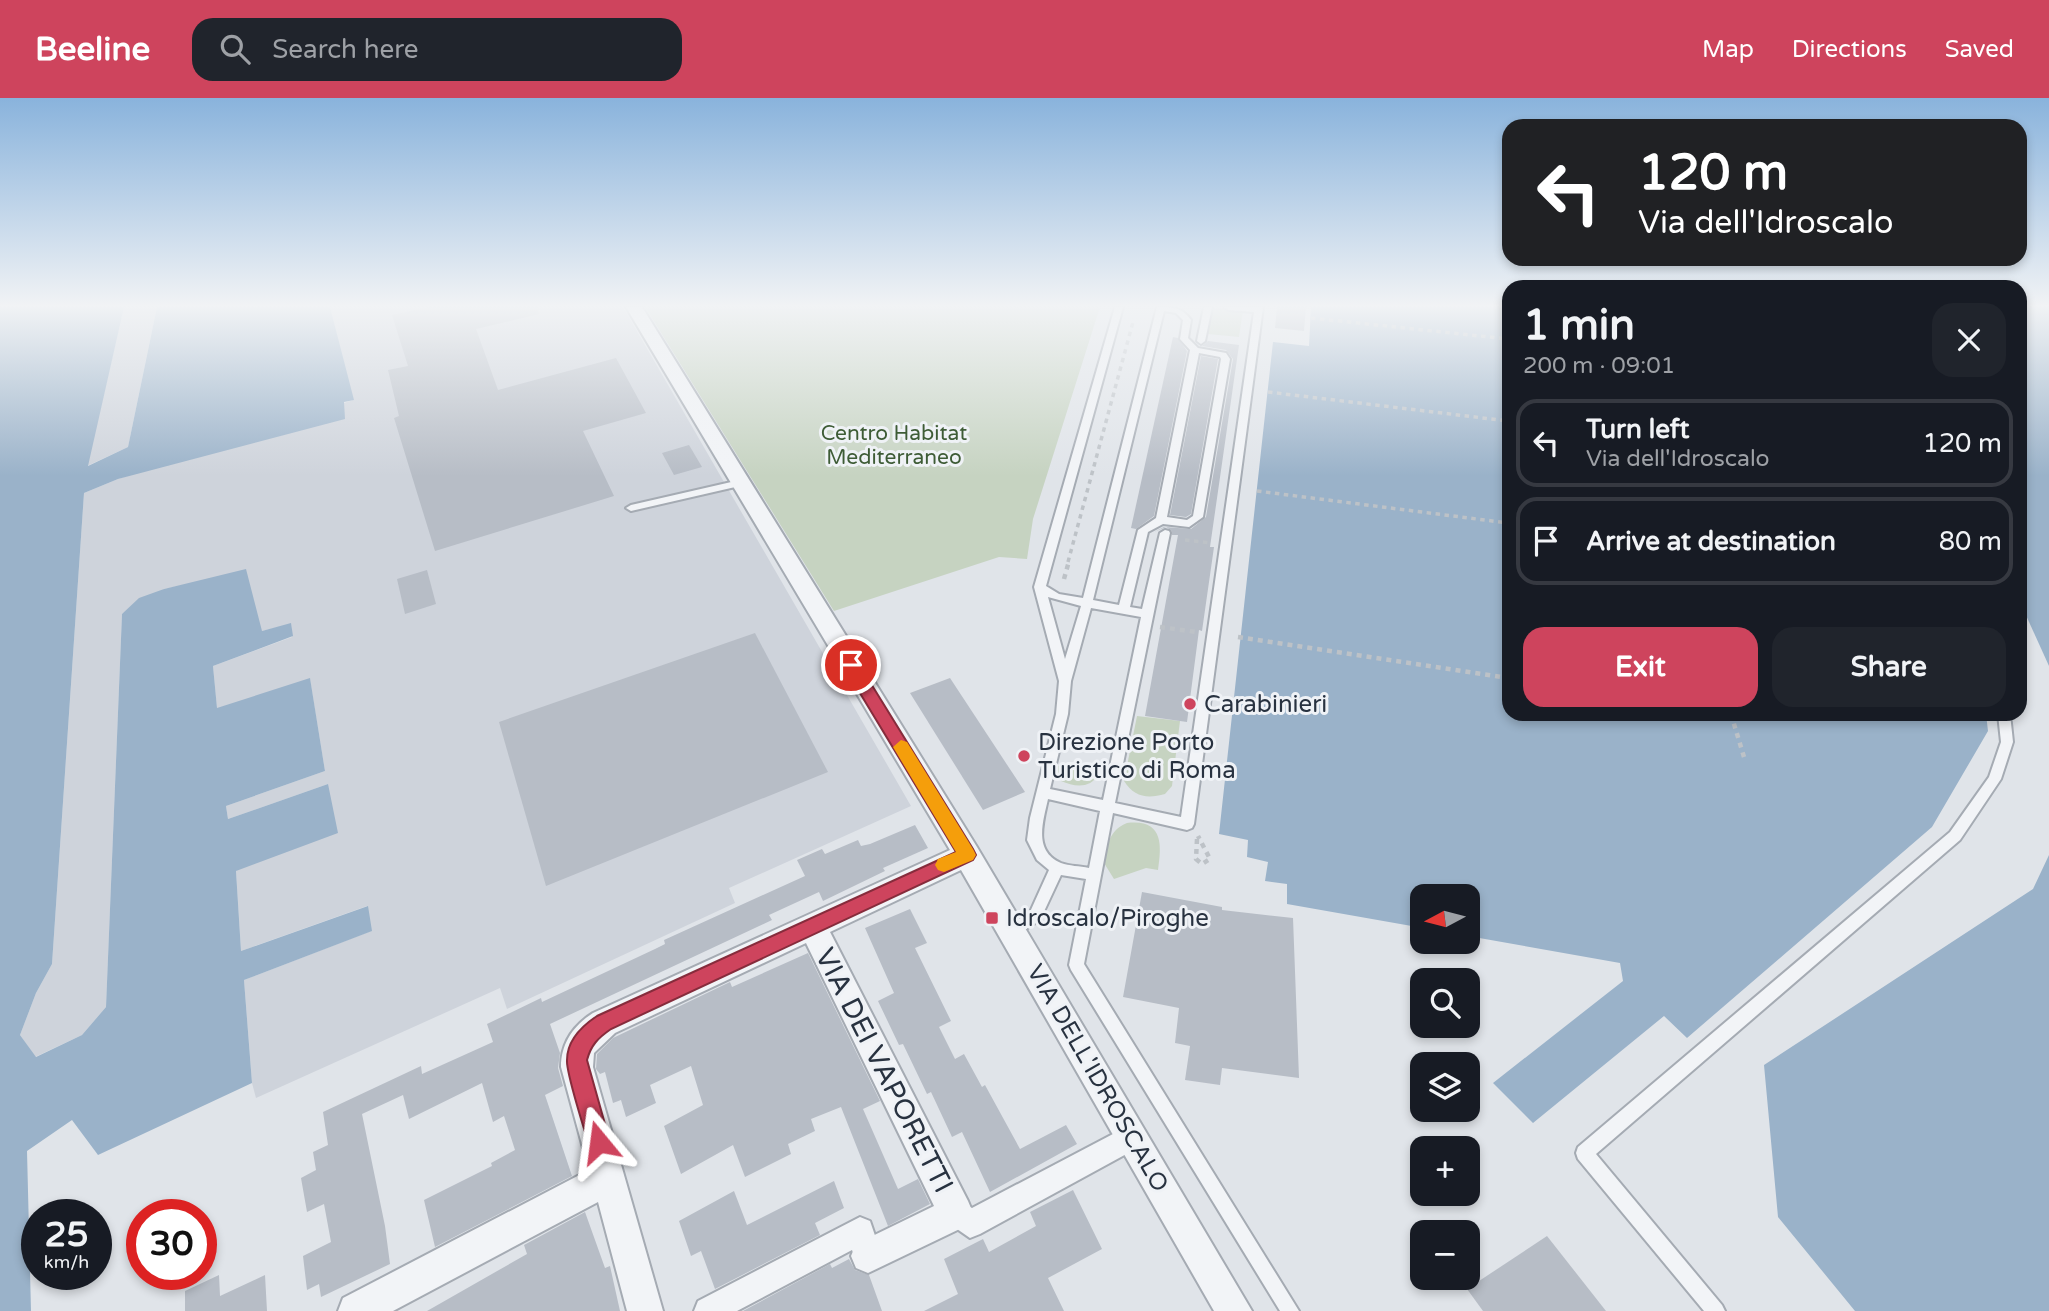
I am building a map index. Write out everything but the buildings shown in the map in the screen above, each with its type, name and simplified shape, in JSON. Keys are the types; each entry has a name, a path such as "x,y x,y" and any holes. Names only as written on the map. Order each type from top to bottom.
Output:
{"street":[{"name":"VIA DELL'IDROSCALO","path":"668,364 967,855 1234,1311"},
{"path":"645,1311 577,1067 578,1053 585,1038 604,1023 967,855"},
{"name":"VIA DEI VAPORETTI","path":"708,1311 860,1231 868,1256 956,1213 812,925"},
{"path":"956,1213 970,1224 1132,1137"},
{"path":"356,1311 609,1178"}],"lane":[{"path":"1065,681 1040,587 1103,364"},
{"path":"1094,875 1057,868 1041,856 1034,840 1042,793 1062,713 1065,681 1146,364"},
{"path":"1161,520 1192,364"},
{"path":"1124,610 1143,530 1161,520 1189,524 1198,517 1225,364"},
{"path":"1042,793 1187,824 1250,364"},
{"path":"631,508 740,483"},
{"path":"1164,535 1076,965 1290,1311"},
{"path":"1040,587 1056,597 1124,610 1146,619"},
{"path":"1716,1311 1584,1153 1955,836 1995,779 2007,742 2005,721"},
{"path":"1012,932 1035,916 1057,868"}],"path":[{"path":"1064,579 1121,364"},
{"path":"1268,392 1502,420"},
{"path":"1257,491 1502,522"},
{"path":"1164,535 1226,545"},
{"path":"1146,619 1213,635"},
{"path":"1238,637 1502,677"},
{"path":"1733,721 1744,757"},
{"path":"1198,836 1210,859 1207,863 1202,864 1196,859 1198,836"}],"shaded area":[{"path":"111,364 145,364 128,447 87,466"},
{"path":"344,364 656,364 911,806 729,888 735,903 507,1009 500,988 256,1098 252,1083 244,980 371,931 367,906 241,951 236,871 328,784 228,819 226,806 325,771 310,679 217,709 213,666 292,637 291,624 262,631 188,584 164,589 122,614 106,1007 82,1035 35,1057 20,1035 36,993 52,964 84,493 118,479 353,400"}],"green space":[{"name":"Centro Habitat Mediterraneo","path":"680,364 1082,364 1033,519 1027,559 999,557 834,611"},
{"path":"1137,716 1180,721 1172,786 1165,794 1142,795 1132,790 1124,781"},
{"path":"1054,765 1099,774 1087,784 1072,785 1061,781"},
{"path":"1127,823 1148,825 1158,835 1158,870 1146,868 1114,879 1104,863 1107,850 1112,834"}],"water":[{"path":"0,364 111,364 88,466 128,447 145,364 345,364 354,400 344,402 345,419 118,479 84,493 52,964 36,993 20,1035 36,1057 82,1035 106,1007 122,614 139,598 164,589 246,569 262,631 291,623 293,636 213,666 217,708 310,678 325,771 226,806 228,819 328,784 338,833 236,871 241,951 368,906 372,931 244,980 252,1083 98,1155 72,1120 27,1151 28,1199 21,1199 21,1290 30,1290 31,1311 0,1311"},
{"path":"1271,364 1502,364 1502,721 1987,721 1988,731 1932,827 1687,1038 1664,1016 1533,1123 1493,1083 1623,981 1620,963 1480,938 1480,884 1410,884 1410,926 1287,904 1287,884 1265,881 1268,862 1247,857 1248,840 1219,834"},
{"path":"2027,364 2049,364 2049,666 2027,617"},
{"path":"2049,855 2049,1311 1855,1311 1778,1217 1764,1065 2033,889"}],"slow traffic":[{"path":"901,747 967,855 944,865"}],"place":[{"name":"Carabinieri","path":"1190,704"},
{"name":"Direzione Porto Turistico di Roma","path":"1024,756"},
{"name":"Idroscalo/Piroghe","path":"992,918"}],"route":[{"path":"599,1142 577,1060 580,1046 590,1032 812,925 967,855 851,665"}]}
